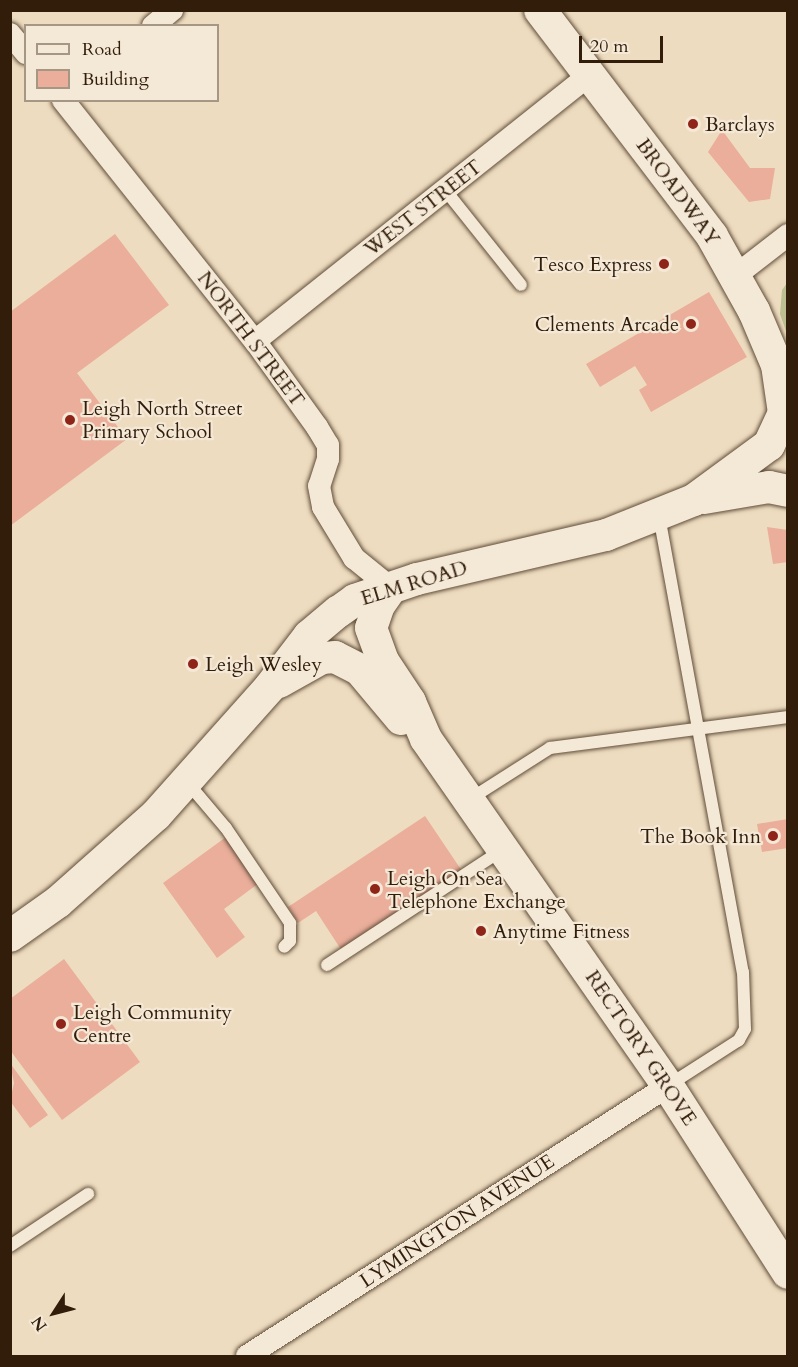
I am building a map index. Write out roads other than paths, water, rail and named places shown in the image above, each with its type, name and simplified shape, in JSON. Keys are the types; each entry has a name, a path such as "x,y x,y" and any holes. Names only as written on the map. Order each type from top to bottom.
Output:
{"street":[{"path":"155,24 172,10"},
{"name":"BROADWAY","path":"540,10 712,236 735,276 782,378"},
{"path":"10,34 24,51"},
{"name":"WEST STREET","path":"255,341 590,75"},
{"name":"NORTH STREET","path":"65,102 255,341 328,444 328,459 319,486 323,507 333,529 354,558 391,588"},
{"path":"735,276 788,235"},
{"name":"ELM ROAD","path":"10,936 58,902 187,782 270,687 309,636 338,612 355,600 454,568 606,535 659,516 694,500 770,445 784,413 782,378"},
{"name":"ELM ROAD","path":"694,500 769,487 788,491"},
{"name":"RECTORY GROVE","path":"391,588 379,606 371,628 383,661 410,702 426,739 505,848 668,1086 788,1273"},
{"name":"RECTORY GROVE","path":"270,687 322,658 341,660 360,670 394,713 426,739"},
{"name":"LYMINGTON AVENUE","path":"247,1356 668,1086"}],"lane":[{"path":"446,191 521,285"},
{"path":"659,516 743,972 745,1029 739,1040 668,1086"},
{"path":"470,799 550,748 788,717"},
{"path":"187,782 226,828 290,923 290,941 284,947"},
{"path":"327,965 505,848"},
{"path":"10,1246 88,1194"}],"place":[{"name":"Barclays","path":"693,124"},
{"name":"Tesco Express","path":"664,264"},
{"name":"Clements Arcade","path":"691,324"},
{"name":"Leigh North Street Primary School","path":"70,420"},
{"name":"Leigh Wesley","path":"193,664"},
{"name":"The Book Inn","path":"773,836"},
{"name":"Leigh On Sea Telephone Exchange","path":"375,889"},
{"name":"Anytime Fitness","path":"481,931"},
{"name":"Leigh Community Centre","path":"61,1024"}]}
